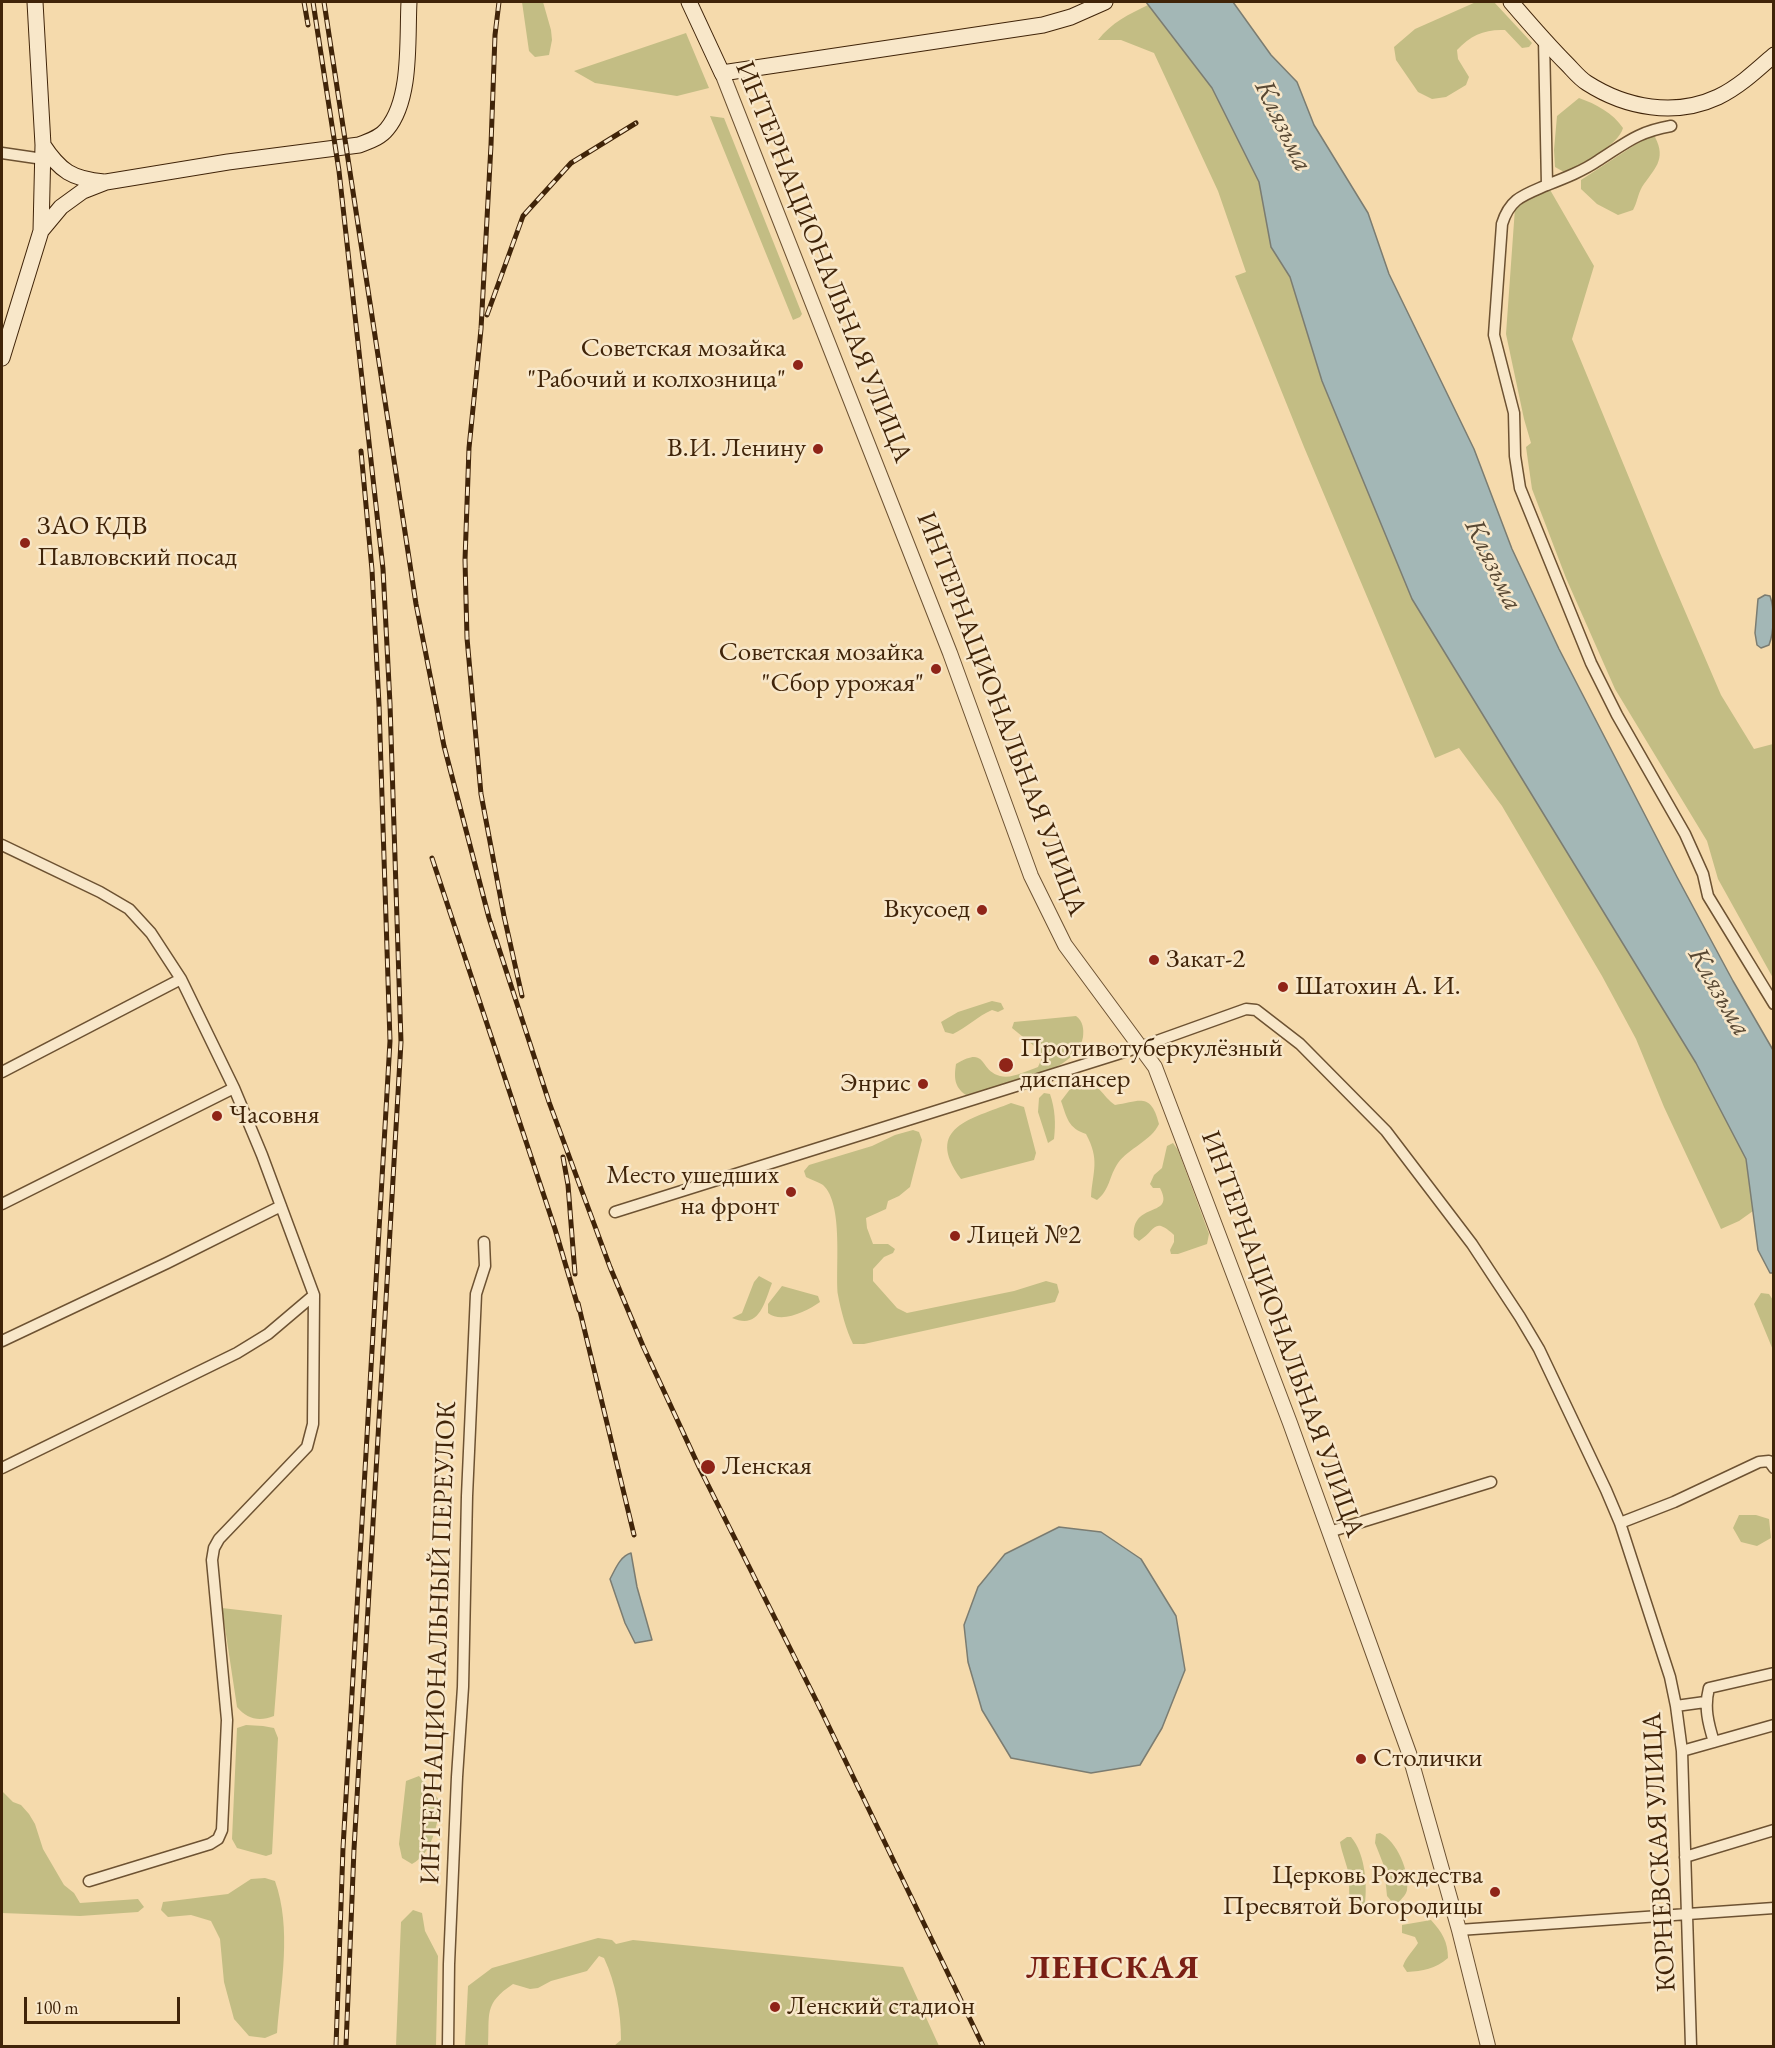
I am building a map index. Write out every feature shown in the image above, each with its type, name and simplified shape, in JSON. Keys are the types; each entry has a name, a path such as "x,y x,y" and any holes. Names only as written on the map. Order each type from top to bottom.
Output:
{"main road":[{"path":"2,358 41,231 43,152 35,2"},
{"path":"41,231 61,207 83,191 106,182 228,162 359,145 377,138 387,130 399,109 406,68 409,2"},
{"name":"ИНТЕРНАЦИОНАЛЬНАЯ УЛИЦА","path":"689,2 722,73"},
{"path":"722,73 1043,25 1071,17 1105,2"},
{"path":"1511,2 1544,40 1586,82 1614,96 1653,109 1683,107 1717,97 1734,88 1773,55"},
{"path":"43,152 67,173 86,180 106,182"}],"street":[{"path":"1544,40 1547,185"},
{"name":"ИНТЕРНАЦИОНАЛЬНАЯ УЛИЦА","path":"722,73 950,653 1031,876 1065,945 1155,1067 1281,1401 1409,1753 1459,1930 1488,2046"},
{"path":"1671,126 1651,130 1620,144 1599,160 1568,177 1513,201 1506,211 1502,224 1494,335 1514,413 1515,456 1520,488 1591,663 1617,715 1685,834 1703,874 1708,896 1726,922 1773,1004"},
{"path":"2,153 43,152"},
{"path":"2,845 100,892 129,909 151,933 181,979 234,1088 314,1295 313,1424 307,1448 219,1539 213,1554 227,1720 222,1830 218,1839 210,1844 89,1881"},
{"path":"2,1072 181,979"},
{"name":"КОРНЕВСКАЯ УЛИЦА","path":"1140,1047 1251,1008 1300,1044 1386,1131 1472,1244 1539,1349 1620,1523 1670,1677 1682,1751 1691,2046"},
{"path":"615,1212 1140,1047"},
{"path":"2,1204 234,1088"},
{"path":"2,1341 281,1206"},
{"name":"ИНТЕРНАЦИОНАЛЬНЫЙ ПЕРЕУЛОК","path":"448,2046 476,1294 485,1266 484,1242"},
{"path":"2,1468 237,1353 268,1334 314,1295"},
{"path":"1620,1523 1674,1502 1759,1462 1769,1461 1773,1468"},
{"path":"1329,1532 1491,1482"},
{"path":"1714,1742 1708,1721 1706,1701 1709,1688 1773,1673"},
{"path":"1676,1706 1706,1701"},
{"path":"1682,1751 1773,1725"},
{"path":"1685,1857 1773,1830"},
{"path":"1459,1930 1773,1908"}],"shaded area":[{"path":"522,2 543,2 551,30 549,55 535,57 529,51"},
{"path":"1476,2 1494,2 1532,43 1529,47 1522,48 1505,30 1479,34 1457,50 1458,59 1469,77 1466,85 1446,97 1432,99 1418,92 1396,60 1394,47 1415,29"},
{"path":"1148,5 1212,88 1259,182 1271,247 1290,277 1322,381 1412,599 1696,1063 1746,1159 1753,1211 1739,1221 1721,1229 1664,1107 1636,1039 1602,976 1502,806 1459,748 1435,758 1304,447 1235,276 1246,272 1218,191 1154,53 1121,40 1098,40 1115,24"},
{"path":"686,33 709,88 677,96 595,83 574,71"},
{"path":"1579,98 1604,110 1623,128 1620,135 1606,148 1564,172 1555,167 1557,116"},
{"path":"710,116 724,118 802,314 793,320"},
{"path":"1647,137 1655,137 1660,152 1658,164 1642,187 1633,210 1618,215 1597,204 1581,189 1581,180"},
{"path":"1549,188 1594,266 1572,339 1721,695 1754,749 1773,744 1773,978 1718,879 1707,841 1615,689 1566,578 1532,489 1526,447 1531,443 1506,334 1515,208"},
{"path":"992,1001 1001,1003 1004,1009 998,1012 992,1010 987,1012 953,1034 945,1032 941,1022 958,1012"},
{"path":"1076,1016 1082,1025 1083,1037 1077,1050 1066,1061 1051,1070 1015,1083 966,1095 959,1089 955,1077 956,1064 973,1057 982,1061 993,1073 1005,1077 1038,1067 1042,1058 1039,1050 1012,1028 1014,1022"},
{"path":"1083,1079 1093,1083 1115,1105 1138,1101 1148,1103 1156,1114 1159,1124 1151,1135 1118,1163 1107,1187 1097,1200 1091,1197 1093,1151 1086,1134 1075,1129 1069,1122 1061,1101 1077,1080"},
{"path":"1044,1093 1050,1094 1055,1116 1054,1139 1048,1143 1038,1112 1039,1098"},
{"path":"1011,1103 1024,1107 1036,1153 1034,1160 961,1179 951,1161 947,1147 950,1136 968,1120"},
{"path":"913,1130 919,1132 922,1140 910,1187 888,1201 886,1209 866,1218 873,1244 888,1244 895,1249 873,1269 873,1281 897,1308 907,1313 1014,1291 1046,1281 1057,1284 1059,1292 1055,1302 864,1344 853,1344 838,1295 834,1207 830,1194 823,1185 806,1177 804,1171 809,1165 872,1146 895,1135"},
{"path":"1173,1143 1178,1150 1209,1234 1207,1244 1178,1254 1171,1254 1170,1250 1174,1242 1174,1235 1162,1227 1155,1227 1139,1241 1134,1237 1135,1226 1139,1218 1162,1204 1163,1197 1160,1188 1153,1188 1150,1184 1154,1175 1162,1168 1167,1146"},
{"path":"759,1276 772,1283 759,1313 749,1321 732,1318 742,1313 754,1282"},
{"path":"782,1286 818,1296 820,1302 794,1315 774,1316 768,1313 768,1304"},
{"path":"1761,1293 1769,1294 1773,1300 1773,1350 1754,1304"},
{"path":"1739,1515 1756,1515 1769,1519 1771,1538 1757,1546 1741,1542 1733,1528"},
{"path":"222,1608 282,1615 274,1716 263,1719 254,1718 237,1707"},
{"path":"246,1725 274,1728 278,1738 272,1854 266,1856 237,1848 232,1839 237,1728"},
{"path":"419,1776 441,1802 433,1837 425,1853 412,1864 402,1858 399,1844 406,1781"},
{"path":"2,1791 29,1814 35,1824 43,1849 64,1885 74,1893 80,1903 138,1899 144,1907 138,1912 80,1916 2,1913"},
{"path":"1380,1833 1392,1843 1404,1866 1407,1890 1399,1902 1393,1903 1387,1896 1384,1866 1375,1843 1376,1834"},
{"path":"1351,1837 1356,1844 1365,1872 1364,1910 1359,1912 1354,1911 1350,1902 1349,1876 1340,1842"},
{"path":"265,1878 275,1881 280,1899 284,1956 277,2033 265,2038 249,2036 234,2019 224,1982 220,1939 211,1921 191,1915 168,1917 161,1910 163,1902 228,1894 251,1879"},
{"path":"413,1910 422,1913 425,1931 438,1956 436,2046 396,2046 401,1922"},
{"path":"1431,1920 1444,1938 1448,1958 1429,1969 1407,1972 1403,1966 1418,1943 1415,1937 1402,1933 1402,1925"},
{"name":"Ленский стадион","path":"598,1938 612,1940 616,1944 633,1940 903,1967 939,2046 614,2046 621,2040 619,2009 608,1968 604,1958 599,1956 587,1971 551,1981 538,1988 530,1989 513,1984 503,1991 492,2004 488,2046 465,2046 468,1986 492,1968"}],"water":[{"name":"Клязьма","path":"1146,2 1233,2 1271,55 1297,82 1314,125 1368,213 1389,274 1474,449 1512,549 1559,649 1677,877 1773,1050 1773,1273 1770,1273 1758,1250 1746,1159 1696,1063 1412,599 1322,381 1290,277 1271,247 1259,182 1212,88"},
{"path":"1765,595 1770,596 1772,602 1773,627 1769,645 1761,648 1757,645 1755,633 1758,599"},
{"path":"1059,1527 1101,1532 1141,1559 1176,1616 1185,1670 1162,1728 1140,1765 1091,1773 1011,1758 982,1710 968,1662 964,1625 978,1587 1005,1554"},
{"path":"631,1553 637,1587 652,1640 635,1643 625,1623 610,1579 621,1560"}],"railway":[{"path":"304,2 308,25"},
{"path":"313,2 339,171 383,569 390,704 401,1042 354,1849 346,2046"},
{"path":"324,2 416,604 444,746 489,918 549,1102 610,1267 643,1346 700,1469 818,1704 983,2046"},
{"path":"499,2 495,35 481,329 469,448 465,560 467,638 481,794 522,996"},
{"path":"487,315 523,216 571,163 636,123"},
{"path":"336,2046 343,1848 390,1041 379,705 372,570 361,451"},
{"path":"432,858 555,1229 579,1310"},
{"path":"563,1157 568,1185 575,1274"},
{"path":"578,1303 634,1535"}],"place":[{"name":"Советская мозайка \"Рабочий и колхозница\"","path":"798,365"},
{"name":"В.И. Ленину","path":"818,449"},
{"name":"ЗАО КДВ Павловский посад","path":"25,543"},
{"name":"Советская мозайка \"Сбор урожая\"","path":"936,669"},
{"name":"Вкусоед","path":"982,910"},
{"name":"Закат-2","path":"1154,960"},
{"name":"Шатохин А. И.","path":"1283,987"},
{"name":"Противотуберкулёзный диспансер","path":"1006,1065"},
{"name":"Энрис","path":"923,1084"},
{"name":"Часовня","path":"217,1116"},
{"name":"Место ушедших на фронт","path":"791,1192"},
{"name":"Лицей №2","path":"955,1236"},
{"name":"Ленская","path":"708,1467"},
{"name":"Столички","path":"1361,1759"},
{"name":"Церковь Рождества Пресвятой Богородицы","path":"1495,1892"},
{"name":"Ленский стадион","path":"775,2007"}],"district":[{"name":"ЛЕНСКАЯ","path":"1113,1969"}]}
